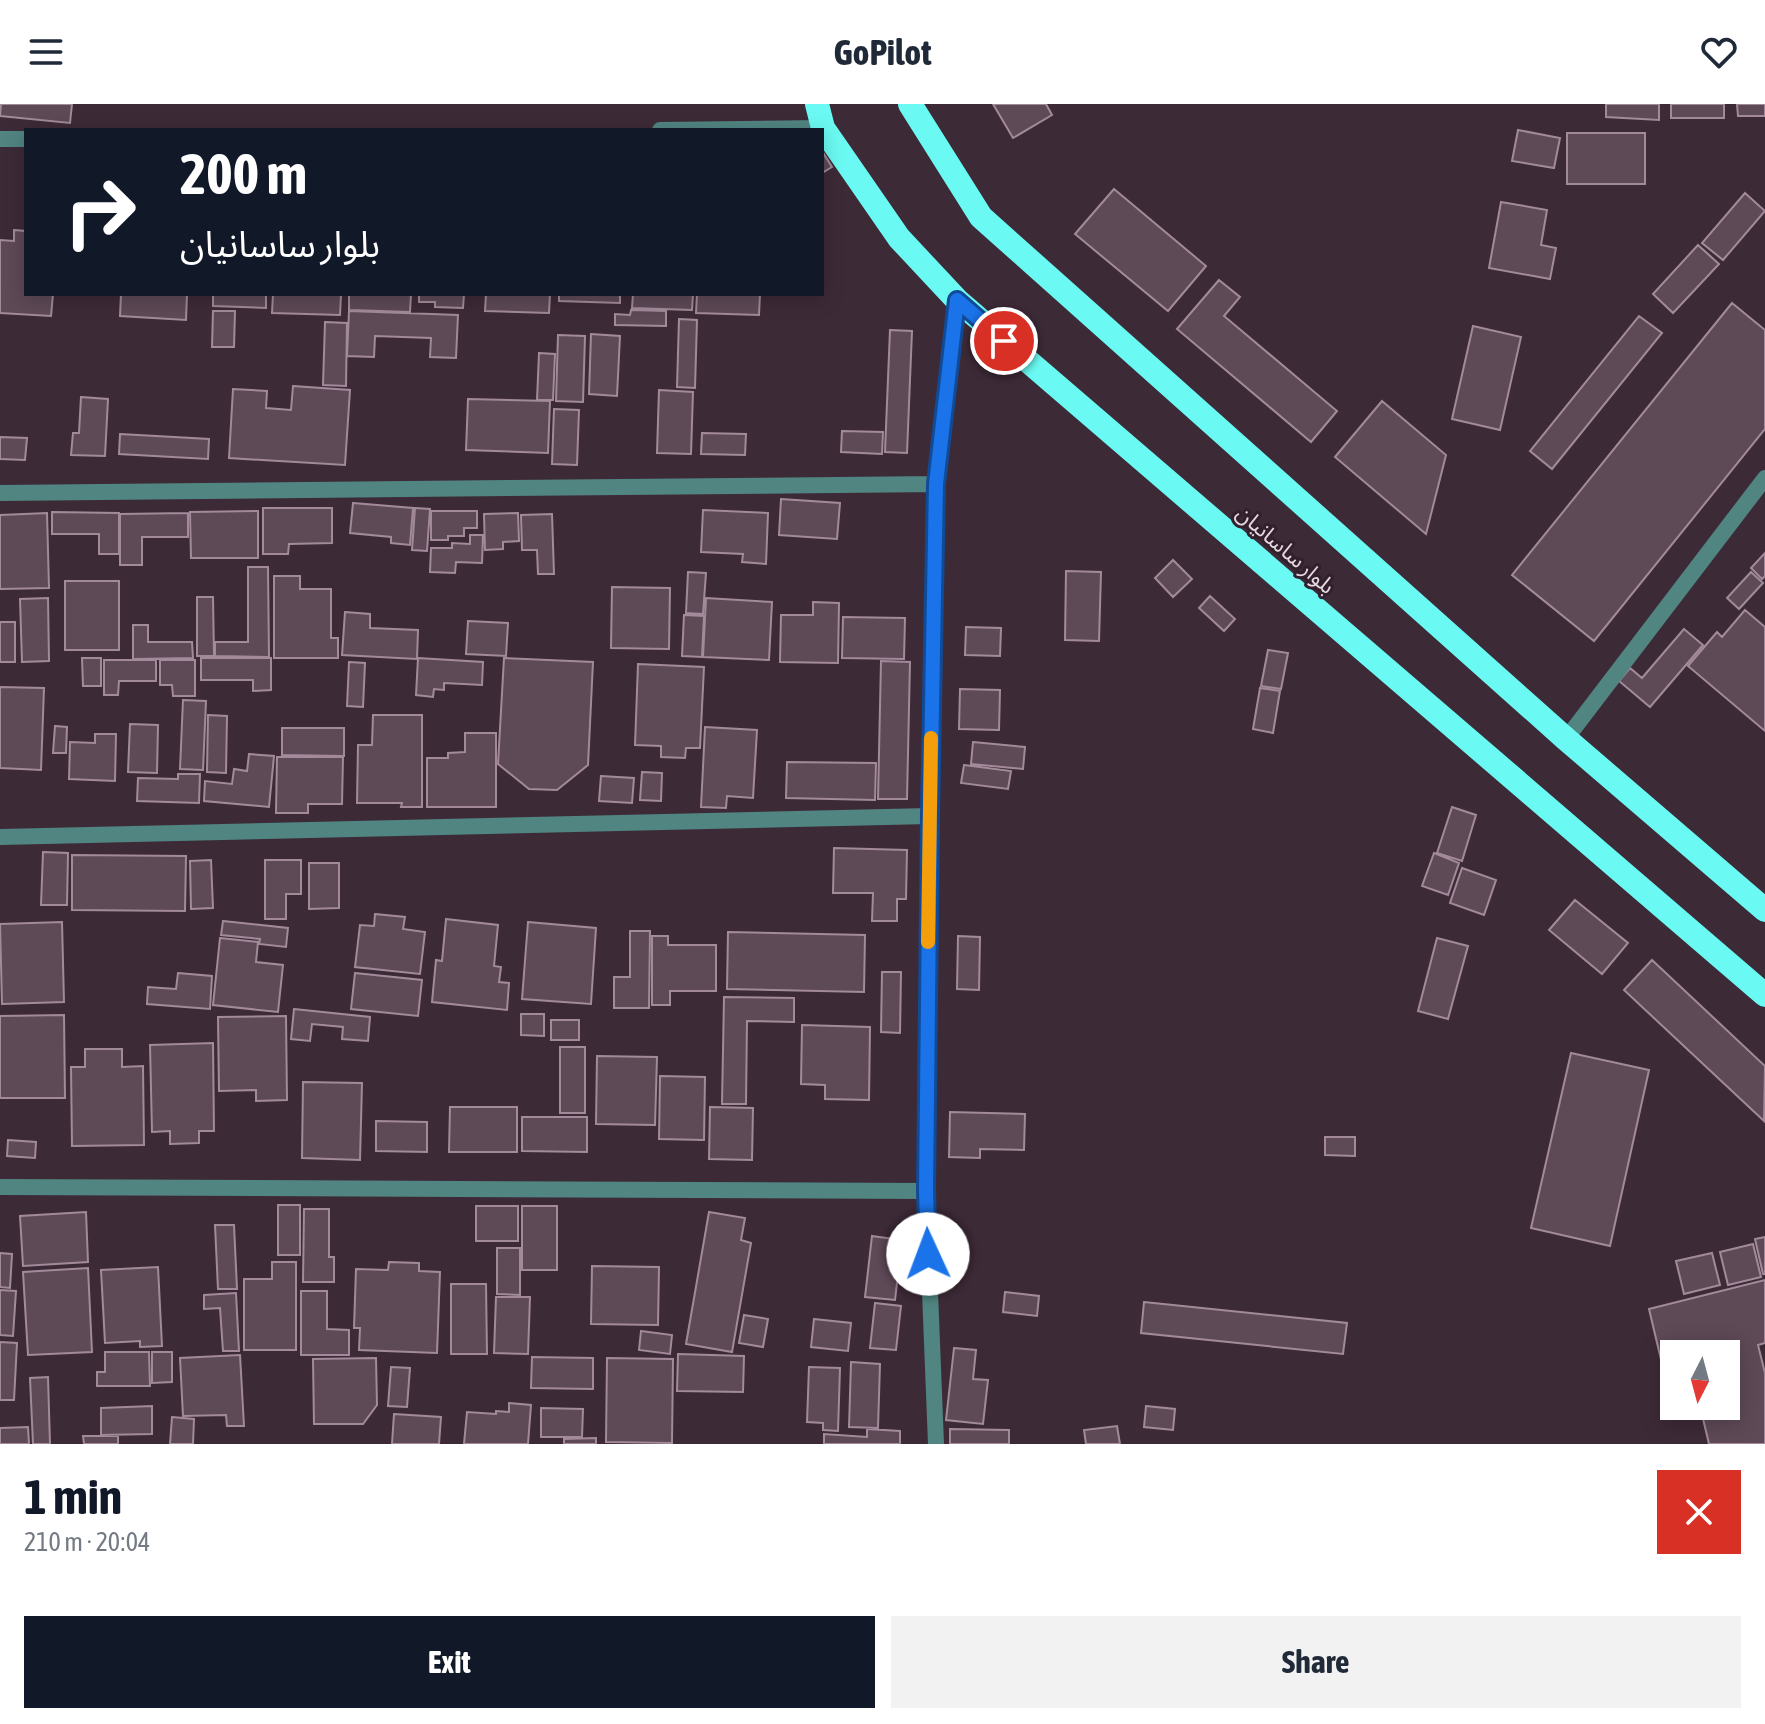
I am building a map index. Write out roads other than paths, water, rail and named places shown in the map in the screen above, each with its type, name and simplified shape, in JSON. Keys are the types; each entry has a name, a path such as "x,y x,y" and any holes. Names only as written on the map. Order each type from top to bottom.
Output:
{"highway":[{"name":"بلوار ساسانیان","path":"910,104 981,217 1566,739 1765,910"},
{"name":"بلوار ساسانیان","path":"820,116 899,238 957,300 1765,995"}],"street":[{"path":"683,128 820,116"},
{"path":"0,139 24,139"},
{"path":"936,1444 926,1191 936,484 957,300"},
{"path":"1566,739 1765,478"},
{"path":"0,493 936,484"},
{"path":"0,837 930,816"},
{"path":"0,1187 926,1191"}]}
